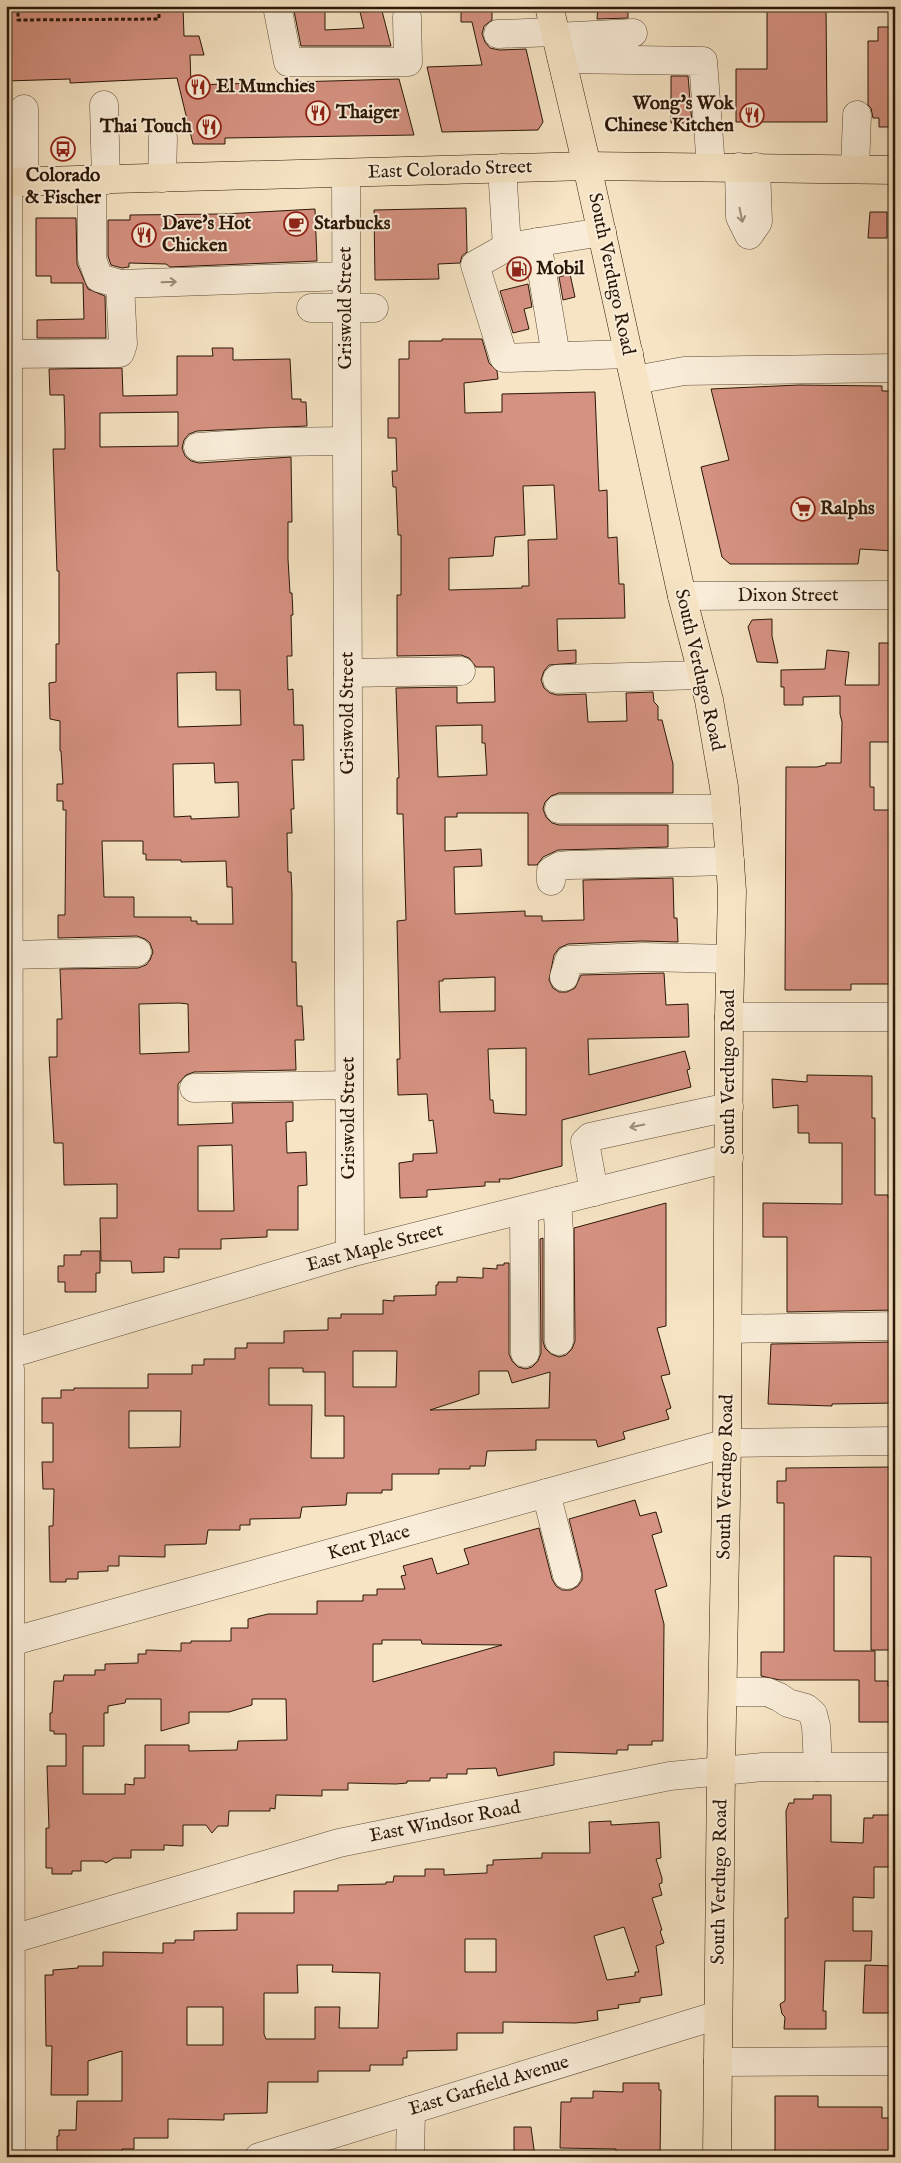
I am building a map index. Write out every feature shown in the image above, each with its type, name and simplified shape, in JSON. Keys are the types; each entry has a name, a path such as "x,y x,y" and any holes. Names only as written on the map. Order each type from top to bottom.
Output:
{"main road":[{"name":"South Verdugo Road","path":"556,34 602,232 682,596 709,700 726,808 732,892 729,1017 727,1443 717,2157"},
{"name":"East Colorado Street","path":"13,182 587,166 895,170"}],"street":[{"path":"277,6 288,62 408,62 407,17"},
{"path":"498,34 633,33"},
{"path":"556,34 703,61 711,167"},
{"path":"104,105 92,260 99,278 120,284 346,276"},
{"path":"11,2157 8,1941 11,1354 7,320 13,182 24,108"},
{"path":"855,169 857,115"},
{"path":"162,178 163,138"},
{"path":"502,168 507,247"},
{"name":"Griswold Street","path":"346,173 350,1254"},
{"path":"602,232 507,247 475,265 504,358 629,354"},
{"path":"537,242 556,356"},
{"path":"8,354 120,353 123,344 120,284"},
{"path":"311,308 374,308"},
{"path":"634,380 684,371 895,368"},
{"path":"198,447 272,442 346,441"},
{"name":"Dixon Street","path":"682,596 895,595"},
{"path":"348,673 461,671"},
{"path":"557,680 702,675"},
{"path":"559,809 726,808"},
{"path":"551,881 551,871 560,866 570,864 730,861"},
{"path":"8,955 136,952"},
{"path":"564,976 569,960 642,957 730,959"},
{"path":"729,1017 895,1017"},
{"path":"194,1088 349,1085"},
{"path":"594,1192 585,1142 590,1137 729,1107"},
{"name":"East Maple Street","path":"11,1354 350,1254 729,1158"},
{"path":"557,1201 559,1341"},
{"path":"524,1210 525,1353"},
{"path":"728,1328 895,1326"},
{"path":"727,1443 895,1442"},
{"name":"Kent Place","path":"10,1642 727,1443"},
{"path":"546,1494 567,1575"},
{"path":"723,1692 767,1692 779,1697 788,1704 806,1708 813,1714 816,1726 818,1767"},
{"name":"East Windsor Road","path":"8,1941 339,1844 670,1776 764,1767 895,1767"},
{"name":"East Garfield Avenue","path":"259,2157 718,2015"},
{"path":"718,2062 895,2061"},
{"path":"410,2157 411,2110"}],"path":[{"path":"18,6 18,20 159,19 159,6"}],"building":[{"path":"6,6 183,6 184,36 199,36 204,55 190,55 191,85 399,79 414,135 225,138 225,144 193,144 177,78 70,83 70,79 6,81"},
{"path":"293,6 325,6 325,30 364,28 360,12 382,11 391,46 301,46"},
{"path":"461,6 492,6 492,20 484,26 482,34 490,48 499,50 526,49 543,122 538,130 442,132 427,67 482,65 472,22 461,22"},
{"path":"598,6 628,6 628,18 597,19"},
{"path":"767,6 826,6 827,122 736,122 736,69 767,69"},
{"path":"878,27 895,27 895,127 879,127 879,118 873,118 871,108 868,105 868,41 878,41"},
{"path":"671,76 688,76 692,123 671,123"},
{"path":"466,208 467,252 462,256 460,263 438,264 439,279 375,280 374,210"},
{"path":"315,209 317,261 170,267 166,264 129,263 129,267 122,268 111,265 108,256 108,220 130,220 130,215 224,214"},
{"path":"870,212 887,212 887,238 868,238"},
{"path":"36,218 76,218 77,264 88,289 105,296 106,338 37,338 37,320 84,319 83,283 51,283 51,276 36,276"},
{"path":"570,274 575,297 563,300 559,277"},
{"path":"528,284 532,307 524,309 529,329 513,333 500,291"},
{"path":"442,339 482,339 489,363 497,371 498,379 464,383 465,413 502,412 502,394 595,392 599,491 607,490 608,538 617,537 619,584 624,584 625,618 557,619 558,651 576,650 576,663 549,665 544,671 541,680 544,688 550,693 557,695 586,694 588,722 627,721 626,693 653,692 654,702 658,706 658,720 662,720 673,764 673,793 559,793 551,796 545,802 543,809 546,817 552,823 559,825 668,825 668,847 558,850 543,857 537,865 528,865 528,813 457,813 457,817 445,817 445,851 481,849 482,866 454,867 455,914 525,911 525,916 542,916 542,921 584,920 583,880 673,878 674,918 677,918 678,942 642,941 568,944 559,948 554,955 549,980 553,988 559,992 567,992 575,988 581,975 664,973 666,1005 688,1004 689,1037 588,1039 589,1075 685,1051 690,1069 687,1070 691,1087 562,1120 562,1166 509,1179 499,1179 500,1182 485,1182 485,1186 427,1190 427,1197 400,1198 399,1163 413,1161 413,1154 437,1153 433,1120 429,1121 427,1094 398,1095 397,1059 400,1059 397,921 406,920 403,814 397,814 397,778 399,778 396,688 457,687 457,703 495,702 494,667 476,667 469,658 461,655 397,656 397,595 401,595 401,535 398,535 396,487 393,487 392,471 397,471 396,438 388,438 388,418 399,418 399,359 409,359 409,341 442,341","holes":["554,485 557,539 528,540 529,586 522,586 522,588 449,590 449,558 493,556 495,537 525,535 523,486","482,725 482,743 485,743 487,775 438,777 436,726","495,977 495,1011 440,1012 439,981 443,981 443,979","526,1048 526,1115 494,1113 493,1100 490,1100 488,1049"]},
{"path":"212,348 233,348 233,360 290,359 292,399 301,399 301,402 306,402 307,426 197,431 189,434 184,440 182,448 185,456 191,461 199,463 291,457 292,522 288,522 288,559 293,615 291,615 292,656 287,656 288,690 293,689 294,725 303,725 304,760 292,760 294,809 291,809 292,833 287,833 288,872 291,872 292,893 292,962 296,962 297,1006 302,1006 304,1040 295,1040 296,1070 194,1072 186,1075 178,1084 178,1125 233,1123 232,1103 293,1102 293,1121 286,1122 287,1153 306,1152 307,1185 298,1186 298,1230 267,1230 267,1237 221,1239 221,1249 179,1249 179,1258 164,1257 164,1272 132,1273 131,1261 101,1261 100,1218 117,1218 117,1184 64,1185 63,1143 54,1143 49,1057 57,1057 57,1019 62,1019 60,969 138,968 146,965 153,952 150,943 137,936 58,938 58,915 65,915 66,810 63,810 63,801 57,801 57,784 63,784 60,721 50,719 49,683 56,682 56,644 59,644 59,571 57,571 53,449 65,449 65,429 64,395 50,395 49,369 122,368 123,396 177,395 177,356 213,356","holes":["178,412 178,446 100,447 100,413","216,672 216,690 240,690 241,725 178,727 177,673","214,763 215,783 238,782 239,817 191,819 191,816 174,817 173,764","102,841 143,841 143,854 146,854 146,860 181,860 181,862 226,861 227,887 232,887 233,924 197,924 197,921 191,921 191,917 134,917 134,897 104,897","139,1004 188,1004 189,1052 140,1054","232,1145 234,1211 198,1211 198,1146"]},
{"name":"Ralphs","path":"799,385 882,386 882,391 894,391 895,551 860,549 858,564 730,564 722,557 701,467 729,460 711,389"},
{"path":"772,619 772,636 778,663 757,662 748,627 752,620"},
{"path":"879,643 895,643 895,742 870,742 870,787 874,787 874,810 895,810 895,984 851,984 851,990 785,990 786,767 817,767 826,765 826,763 841,763 842,722 840,696 803,697 803,705 784,705 784,687 781,687 781,670 825,669 827,650 849,652 845,685 879,685"},
{"path":"807,1075 872,1076 872,1118 875,1118 875,1195 888,1195 888,1198 895,1198 895,1310 787,1312 787,1237 763,1237 763,1203 842,1204 842,1143 809,1143 809,1133 798,1133 798,1105 773,1108 772,1079 807,1082"},
{"path":"666,1203 666,1326 657,1328 670,1374 661,1376 671,1408 666,1410 669,1419 623,1432 625,1439 598,1447 596,1440 536,1440 536,1450 487,1451 485,1466 470,1466 470,1469 439,1469 439,1474 392,1474 392,1490 382,1490 382,1493 347,1493 346,1505 302,1507 300,1518 250,1519 250,1525 240,1525 240,1530 208,1530 206,1544 165,1545 165,1557 119,1556 119,1566 108,1566 108,1571 78,1572 78,1579 66,1579 66,1582 50,1582 49,1526 53,1526 54,1489 43,1489 42,1462 53,1462 53,1423 42,1423 42,1398 61,1398 61,1390 74,1390 74,1388 148,1388 148,1374 192,1374 192,1365 204,1365 204,1359 235,1359 235,1348 247,1348 247,1343 284,1343 284,1331 328,1330 328,1318 341,1318 341,1314 383,1314 383,1300 394,1301 394,1296 436,1295 436,1285 438,1285 438,1282 457,1282 457,1277 483,1278 483,1268 497,1269 497,1265 504,1265 504,1263 509,1263 509,1354 512,1361 518,1367 526,1369 532,1367 538,1361 541,1353 540,1239 543,1238 543,1341 545,1348 551,1354 559,1357 566,1355 572,1349 575,1341 574,1228","holes":["353,1351 397,1351 396,1387 353,1387","269,1368 303,1368 303,1372 325,1372 325,1416 344,1416 344,1458 311,1458 312,1405 269,1405","479,1371 508,1371 512,1383 550,1372 549,1408 430,1410 479,1394","129,1411 181,1411 180,1447 129,1448"]},
{"path":"81,1251 100,1251 100,1273 96,1273 96,1292 65,1292 65,1282 58,1282 58,1266 64,1266 64,1255 81,1255"},
{"path":"895,1342 895,1403 832,1404 832,1406 768,1404 771,1344"},
{"path":"892,1467 891,1560 893,1560 893,1650 871,1650 871,1557 834,1556 834,1651 875,1651 875,1681 888,1681 888,1686 891,1686 893,1722 859,1722 859,1680 780,1680 761,1676 761,1652 784,1652 784,1503 777,1503 777,1481 786,1481 786,1468"},
{"path":"635,1500 640,1516 656,1512 662,1532 652,1535 667,1586 655,1590 664,1624 663,1741 652,1741 652,1745 628,1745 628,1750 617,1750 617,1754 554,1752 554,1765 498,1776 496,1768 467,1769 467,1774 447,1774 447,1778 430,1778 430,1781 407,1781 407,1783 396,1784 348,1783 348,1790 322,1790 322,1796 276,1795 275,1809 270,1808 270,1811 229,1811 228,1826 218,1826 212,1833 206,1825 183,1825 183,1846 164,1845 164,1850 131,1850 131,1858 114,1858 106,1863 103,1861 81,1861 81,1871 72,1871 72,1874 52,1874 52,1868 46,1868 46,1828 49,1828 47,1766 66,1766 66,1734 54,1734 54,1731 50,1731 54,1681 63,1681 64,1675 95,1675 95,1670 105,1670 105,1664 138,1663 138,1654 146,1654 146,1650 181,1651 181,1643 191,1643 191,1641 231,1641 231,1628 248,1628 248,1619 268,1614 317,1614 317,1601 363,1601 363,1595 377,1595 377,1589 405,1589 401,1576 406,1575 403,1566 432,1558 437,1574 469,1564 464,1549 539,1528 552,1579 556,1586 562,1590 571,1590 578,1586 582,1580 582,1572 569,1519","holes":["382,1640 421,1640 422,1644 502,1645 373,1682 373,1644 382,1644","126,1699 161,1699 161,1731 189,1723 189,1712 229,1712 252,1705 252,1699 286,1699 287,1740 238,1741 237,1750 189,1751 189,1745 145,1745 145,1778 134,1778 134,1785 125,1784 125,1794 83,1794 83,1746 104,1746 104,1713 108,1713 108,1706 125,1703"]},
{"path":"813,1795 831,1795 831,1842 863,1843 864,1818 873,1818 873,1815 895,1815 895,1867 874,1867 874,1898 853,1897 853,1931 872,1931 871,1961 825,1961 823,2011 826,2011 826,2029 784,2029 785,2017 782,2014 780,2004 785,2001 785,1918 788,1918 786,1811 789,1803 794,1803 794,1799 813,1799"},
{"path":"611,1821 611,1825 659,1822 661,1858 656,1859 662,1878 662,1883 659,1884 662,1895 652,1898 664,1943 656,1946 662,1995 640,1998 640,2002 618,2005 619,2008 597,2011 598,2020 576,2023 503,2022 503,2033 457,2033 457,2050 407,2051 407,2058 403,2058 403,2065 370,2065 370,2071 318,2071 318,2082 268,2082 267,2113 224,2114 224,2120 168,2119 168,2138 134,2138 134,2149 122,2149 122,2156 57,2157 57,2136 59,2136 59,2130 76,2130 77,2101 122,2101 122,2051 88,2061 88,2095 51,2095 52,2046 46,2046 45,1975 53,1975 53,1970 78,1968 78,1966 103,1966 103,1952 163,1953 163,1943 175,1943 175,1940 194,1940 194,1931 237,1930 237,1913 294,1913 294,1891 338,1891 338,1885 386,1884 386,1882 393,1882 394,1876 425,1876 425,1869 444,1869 444,1875 487,1873 487,1865 493,1865 493,1860 542,1858 542,1853 590,1853 589,1822","holes":["624,1927 639,1972 635,1972 635,1976 607,1980 594,1936","465,1939 496,1939 496,1972 465,1972","297,1965 333,1965 332,1972 380,1973 378,2028 339,2028 340,2007 315,2007 315,2039 266,2039 264,2034 264,1993 298,1993","187,2007 223,2007 223,2045 187,2045"]},
{"path":"865,1965 895,1966 895,2013 863,2013"},
{"path":"623,2083 659,2083 659,2090 661,2090 660,2157 616,2157 616,2149 560,2148 561,2102 571,2102 571,2098 593,2098 593,2091 623,2092"},
{"path":"775,2096 818,2096 818,2107 882,2107 882,2118 895,2118 895,2153 828,2151 828,2157 775,2157"},
{"path":"514,2127 531,2127 535,2157 514,2157"}],"place":[{"name":"El Munchies","path":"198,87"},
{"name":"Thaiger","path":"318,113"},
{"name":"Wong's Wok Chinese Kitchen","path":"752,115"},
{"name":"Thai Touch","path":"209,127"},
{"name":"Colorado & Fischer","path":"63,149"},
{"name":"Starbucks","path":"296,224"},
{"name":"Dave's Hot Chicken","path":"144,235"},
{"name":"Mobil","path":"519,269"},
{"name":"Ralphs","path":"803,509"}]}
